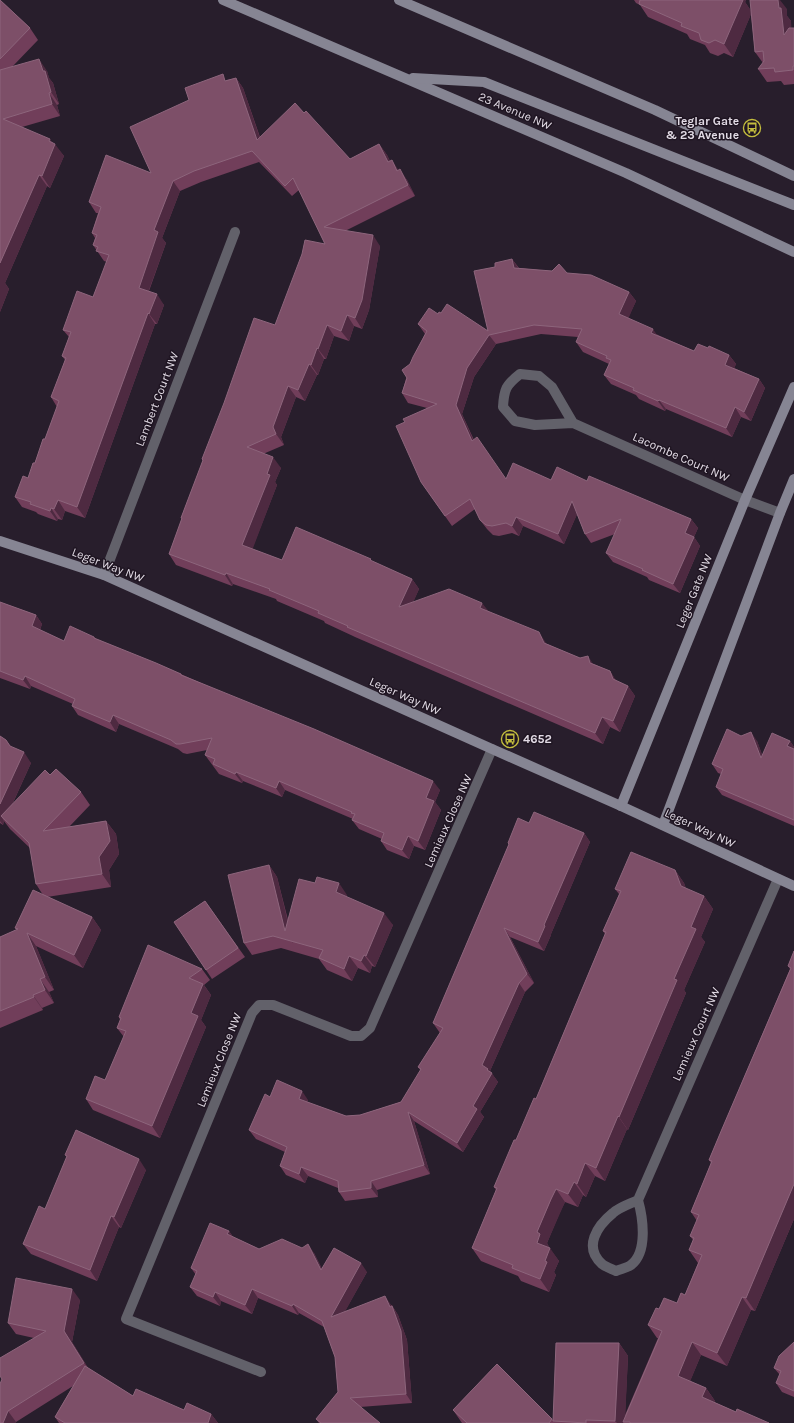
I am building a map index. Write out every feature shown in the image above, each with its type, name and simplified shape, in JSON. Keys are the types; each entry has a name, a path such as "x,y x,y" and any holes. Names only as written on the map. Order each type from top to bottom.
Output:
{"street":[{"name":"23 Avenue NW","path":"223,0 626,173 794,252"},
{"path":"399,0 654,110 794,176"},
{"path":"406,78 484,82 794,205"},
{"name":"Lambert Court NW","path":"104,575 235,232"},
{"name":"Lacombe Court NW","path":"572,422 552,387 539,376 520,374 510,382 504,393 503,407 515,420 535,425 572,422 745,500 780,513"},
{"name":"Leger Gate NW","path":"621,806 745,500 794,387"},
{"path":"663,825 794,479"},
{"name":"Leger Way NW","path":"0,541 104,575 621,806 794,886"},
{"name":"Lemieux Close NW","path":"261,1372 126,1319 252,1013 260,1005 273,1005 351,1036 361,1036 370,1028 492,749"},
{"name":"Lemieux Court NW","path":"638,1200 778,879"},
{"path":"638,1200 642,1214 643,1239 639,1255 630,1266 616,1271 602,1264 595,1255 593,1243 598,1227 613,1212 638,1200"}],"building":[{"path":"0,0 30,28 0,59"},
{"path":"640,0 743,0 724,44 715,40 709,43 701,40 699,33 681,26 682,23 639,4"},
{"path":"750,0 778,0 779,8 781,8 784,35 789,28 794,28 793,70 775,72 774,68 758,69 764,61 763,51 755,52"},
{"path":"39,59 43,71 45,71 51,92 49,93 52,104 3,119 50,139 49,141 55,144 42,176 39,175 0,263 0,70"},
{"path":"223,74 225,81 236,78 257,140 295,103 304,113 306,111 350,159 379,144 388,162 392,160 397,171 400,169 408,185 324,227 373,235 362,300 355,318 347,315 341,331 327,325 311,365 309,364 298,390 288,386 273,427 276,434 247,447 273,457 267,474 270,475 242,545 282,560 296,527 371,559 370,560 412,579 399,607 449,589 482,603 480,608 539,632 544,643 580,658 588,656 590,663 610,671 613,679 628,686 613,721 602,717 595,733 347,627 348,626 318,613 319,611 269,590 270,589 226,573 225,575 169,554 254,318 275,325 302,254 305,240 325,244 293,178 285,186 252,151 194,171 173,181 154,230 158,232 139,288 157,294 149,314 148,313 77,507 58,500 54,509 51,508 50,511 30,504 31,502 15,497 23,476 28,478 33,463 35,463 43,439 45,439 59,401 51,397 66,358 62,356 71,332 63,330 77,291 93,297 109,255 96,251 98,247 93,245 97,235 92,233 101,207 89,202 106,155 151,173 130,127 189,100 185,88"},
{"path":"512,259 514,268 552,271 559,264 567,273 591,275 629,292 619,314 653,329 651,333 694,351 698,344 708,348 709,346 729,355 725,365 759,379 744,412 735,407 726,428 659,400 658,401 633,390 634,388 604,375 611,360 606,358 607,356 576,342 582,329 534,325 489,335 467,368 456,405 472,441 477,437 506,479 513,463 551,480 557,467 587,481 589,476 691,519 685,533 694,537 673,584 606,553 621,519 585,534 572,501 558,534 516,517 512,526 506,523 492,526 486,525 480,520 470,499 445,516 421,482 396,426 405,422 403,419 437,404 402,393 407,378 402,370 410,364 427,331 418,324 429,308 438,314 439,312 441,313 447,304 488,331 474,271 495,267 495,263"},
{"path":"0,602 36,615 32,626 64,641 70,626 94,638 314,729 433,781 426,798 434,801 418,841 408,836 402,850 381,841 384,833 352,820 355,814 351,813 352,812 279,781 276,788 236,772 235,774 213,764 215,759 205,755 212,738 176,744 171,740 113,715 110,722 72,706 75,699 25,676 23,680 0,671"},
{"path":"727,729 741,736 751,732 761,758 772,733 790,741 787,746 794,749 794,820 716,787 723,769 712,764"},
{"path":"0,736 6,740 10,746 24,752 0,804"},
{"path":"56,769 81,792 43,831 106,821 110,841 99,857 102,874 36,884 29,843 1,816 45,770 50,775"},
{"path":"534,812 584,833 538,942 504,928 527,974 519,983 482,1065 492,1073 473,1106 477,1109 457,1143 408,1112 424,1165 371,1181 371,1188 339,1192 338,1181 301,1167 299,1174 280,1166 287,1147 249,1130 265,1094 270,1097 277,1080 302,1091 299,1099 346,1116 360,1115 401,1102 421,1069 418,1067 443,1028 433,1023 509,844 508,843 518,818 529,823"},
{"path":"631,852 675,870 681,886 704,896 691,927 696,929 674,979 677,980 596,1168 585,1163 577,1184 574,1182 568,1194 556,1189 551,1199 537,1232 540,1234 537,1243 550,1248 545,1261 547,1262 540,1279 512,1268 513,1265 472,1248 497,1188 494,1187 534,1098 536,1099 606,932 603,931 621,891 615,889"},
{"path":"269,865 285,931 299,879 315,883 317,877 339,883 336,892 384,913 366,956 364,955 361,961 349,956 344,969 319,958 323,950 273,936 244,943 228,875"},
{"path":"33,890 92,917 74,955 27,933 45,977 40,979 45,990 33,995 34,997 0,1011 0,937 18,929 15,928"},
{"path":"205,901 238,948 206,970 174,922"},
{"path":"148,945 202,969 189,978 203,984 191,1013 198,1016 152,1126 86,1099 95,1076 105,1080 126,1031 117,1028 121,1018 119,1017"},
{"path":"794,951 794,1184 746,1298 742,1297 717,1353 692,1342 678,1376 706,1388 702,1397 736,1412 737,1409 769,1423 623,1422 662,1331 648,1325 656,1308 659,1309 664,1298 677,1303 681,1293 685,1295 702,1255 689,1250 694,1238 690,1236 699,1215 691,1212 712,1161 709,1160 791,968 788,966"},
{"path":"76,1130 139,1159 114,1217 111,1216 90,1270 23,1244 39,1206 45,1209"},
{"path":"210,1223 229,1231 227,1234 259,1249 282,1239 302,1248 308,1244 321,1270 334,1248 361,1263 331,1317 385,1296 390,1307 392,1306 401,1331 406,1394 350,1398 380,1423 321,1423 316,1419 338,1392 335,1357 322,1321 293,1304 292,1306 252,1289 245,1305 215,1292 213,1297 190,1287 197,1271 191,1268"},
{"path":"16,1278 72,1289 64,1331 84,1363 8,1411 3,1423 0,1423 0,1384 2,1379 0,1376 0,1358 46,1331 8,1323"},
{"path":"794,1342 794,1391 776,1383 781,1371 774,1368 779,1356"},
{"path":"556,1343 619,1343 615,1421 586,1420 586,1423 553,1421"},
{"path":"497,1364 552,1419 549,1423 467,1423 453,1410"},
{"path":"85,1366 133,1396 136,1389 184,1410 187,1403 211,1414 208,1423 65,1423 55,1417"}],"place":[{"name":"Teglar Gate & 23 Avenue","path":"752,128"},
{"name":"4652","path":"510,739"}]}
